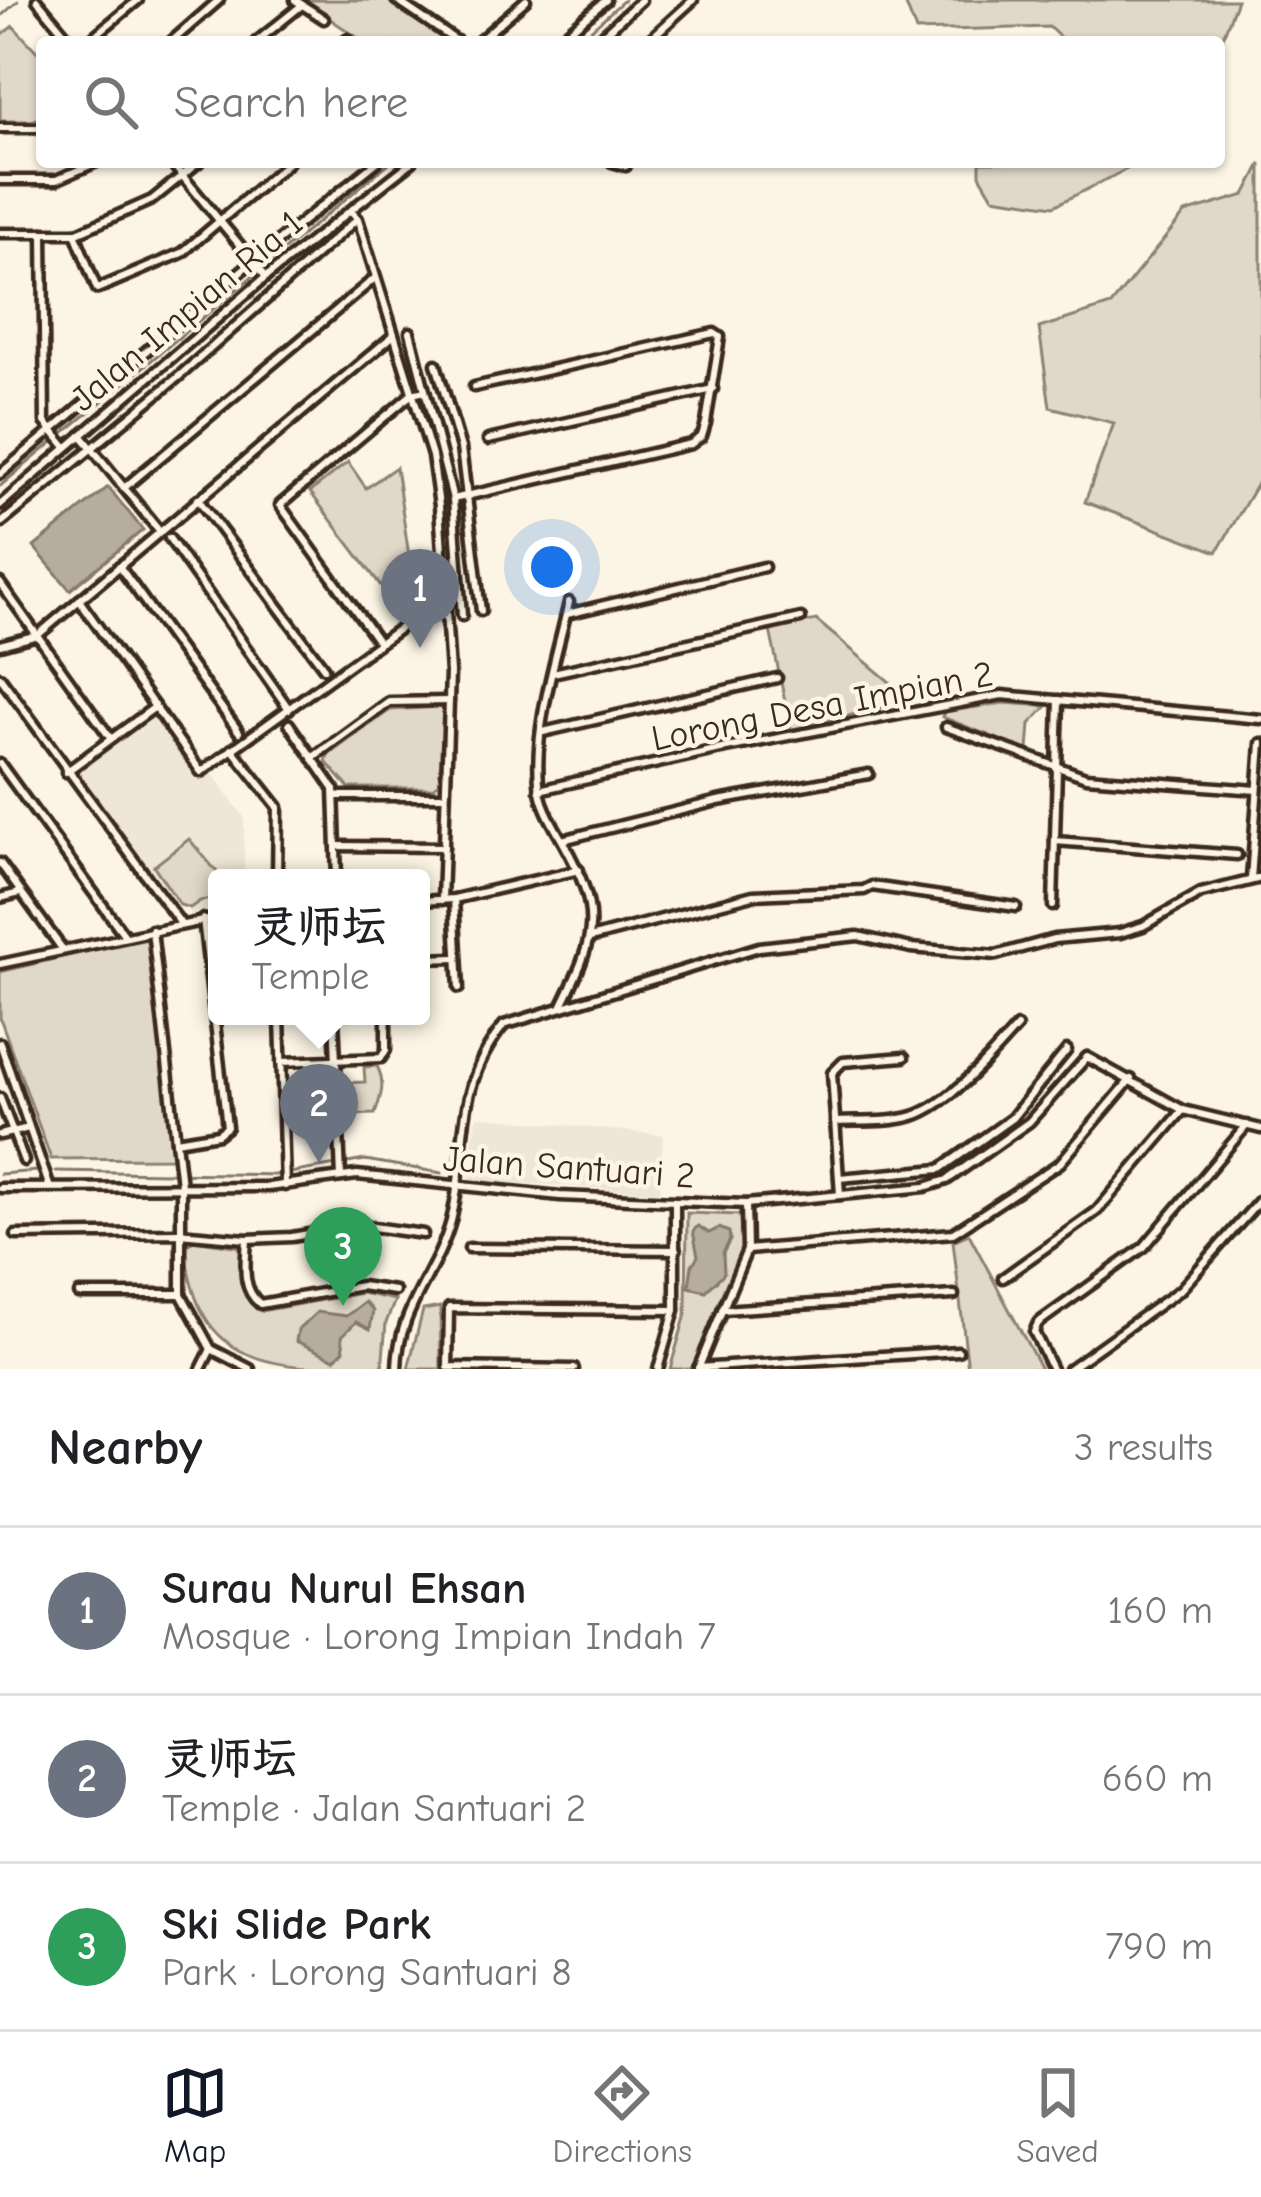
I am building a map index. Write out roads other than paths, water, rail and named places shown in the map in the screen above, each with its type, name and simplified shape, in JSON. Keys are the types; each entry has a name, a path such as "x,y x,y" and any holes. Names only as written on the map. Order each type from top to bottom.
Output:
{"street":[{"path":"37,0 67,36"},
{"path":"94,36 138,0"},
{"path":"178,36 219,0"},
{"path":"396,0 449,36"},
{"path":"485,36 526,0"},
{"path":"563,36 606,0"},
{"path":"602,36 641,0"},
{"path":"654,36 693,0"},
{"path":"262,36 298,2 324,19"},
{"path":"0,128 36,128"},
{"path":"0,180 56,179 83,168"},
{"path":"176,168 259,268"},
{"path":"0,233 75,233 152,200 192,168"},
{"path":"75,233 97,289 182,253 283,168"},
{"path":"0,474 58,439 124,371 259,268 370,168"},
{"name":"Jalan Impian Ria 1","path":"0,505 58,439 81,435 259,268 404,168"},
{"path":"349,208 358,219 432,457 446,595 449,701 442,900"},
{"name":"Jalan Impian Ria 1","path":"0,524 358,219"},
{"path":"43,233 46,422 58,439"},
{"path":"124,488 376,277"},
{"path":"410,332 453,499 462,616"},
{"path":"453,499 691,444 702,436 719,361 718,334 474,387"},
{"path":"0,645 38,635 394,335"},
{"path":"436,364 461,448 481,611"},
{"path":"488,440 713,389"},
{"path":"379,643 280,505 412,394 424,391"},
{"path":"81,435 160,532"},
{"path":"199,499 324,668"},
{"path":"169,538 289,709"},
{"path":"119,566 239,732"},
{"path":"566,614 764,567"},
{"path":"0,583 111,739"},
{"path":"79,600 201,772 446,595"},
{"path":"562,1005 590,938 590,900 539,790 542,732 569,602"},
{"path":"553,673 801,617"},
{"path":"0,677 181,924"},
{"path":"542,732 777,678"},
{"name":"Lorong Desa Impian 2","path":"539,790 731,746 1002,695 1261,719"},
{"path":"1053,906 1059,700"},
{"path":"312,758 389,702 449,701"},
{"path":"66,772 154,707"},
{"path":"289,724 335,796 337,869"},
{"path":"946,728 1086,777 1258,790"},
{"path":"1251,880 1261,743"},
{"path":"232,749 278,808 277,869"},
{"path":"0,764 126,936"},
{"path":"562,840 718,801 869,774"},
{"path":"335,796 446,796"},
{"path":"1055,841 1237,855"},
{"path":"336,846 444,847"},
{"path":"0,863 63,950"},
{"path":"430,901 578,870"},
{"path":"397,1369 397,1345 406,1312 452,1218 464,1106 488,1044 504,1025 759,946 858,935 911,948 996,956 1054,939 1120,933 1143,926 1202,892 1261,878"},
{"path":"590,938 753,895 872,886 1016,907"},
{"path":"0,898 22,893"},
{"path":"454,899 459,988"},
{"path":"0,964 208,919"},
{"path":"203,920 208,963"},
{"path":"152,931 181,1185 181,1294 211,1349 250,1369"},
{"path":"430,959 457,958"},
{"path":"176,1142 218,1134 227,1127 215,1025"},
{"path":"280,1025 285,1184"},
{"path":"334,1025 341,1174"},
{"path":"281,1063 381,1058 386,1050 386,1025"},
{"path":"835,1122 909,1118 926,1110 975,1072 1017,1027"},
{"path":"0,1043 49,1185"},
{"path":"839,1178 940,1168 1012,1118 1067,1050"},
{"path":"840,1195 832,1073 843,1062 904,1057"},
{"name":"Jalan Santuari 2","path":"0,1188 285,1184 341,1174 675,1203 746,1204 840,1195 947,1180 1029,1122 1087,1057 1131,1079"},
{"path":"747,1250 953,1233 1060,1163 1131,1079 1183,1110 1261,1129"},
{"path":"0,1098 23,1161"},
{"path":"1003,1278 1097,1211 1183,1110"},
{"path":"1052,1369 1034,1332 1038,1323 1144,1247 1247,1125"},
{"path":"0,1135 29,1128"},
{"path":"164,1185 180,1198"},
{"path":"180,1198 197,1185"},
{"path":"658,1369 675,1310 675,1203"},
{"path":"746,1204 747,1250 698,1368 958,1351"},
{"path":"1069,1369 1181,1289 1259,1206"},
{"path":"16,1235 179,1233 247,1239 359,1225 423,1234"},
{"path":"247,1239 245,1275 250,1296 260,1304 361,1286 395,1291"},
{"path":"469,1248 676,1250"},
{"path":"79,1294 181,1294"},
{"path":"722,1310 954,1294"},
{"path":"574,1369 448,1366 448,1308 675,1310"},
{"path":"201,1369 211,1349"}],"waterway":[{"path":"584,36 624,0"},
{"path":"0,17 18,1"},
{"path":"0,486 383,168"},
{"path":"56,1171 278,1175 365,1160 442,1173"},
{"path":"0,1174 38,1171"}],"place":[{"name":"Surau Nurul Ehsan","path":"420,648"},
{"name":"灵师坛","path":"319,1163"},
{"name":"Ski Slide Park","path":"343,1306"}]}
